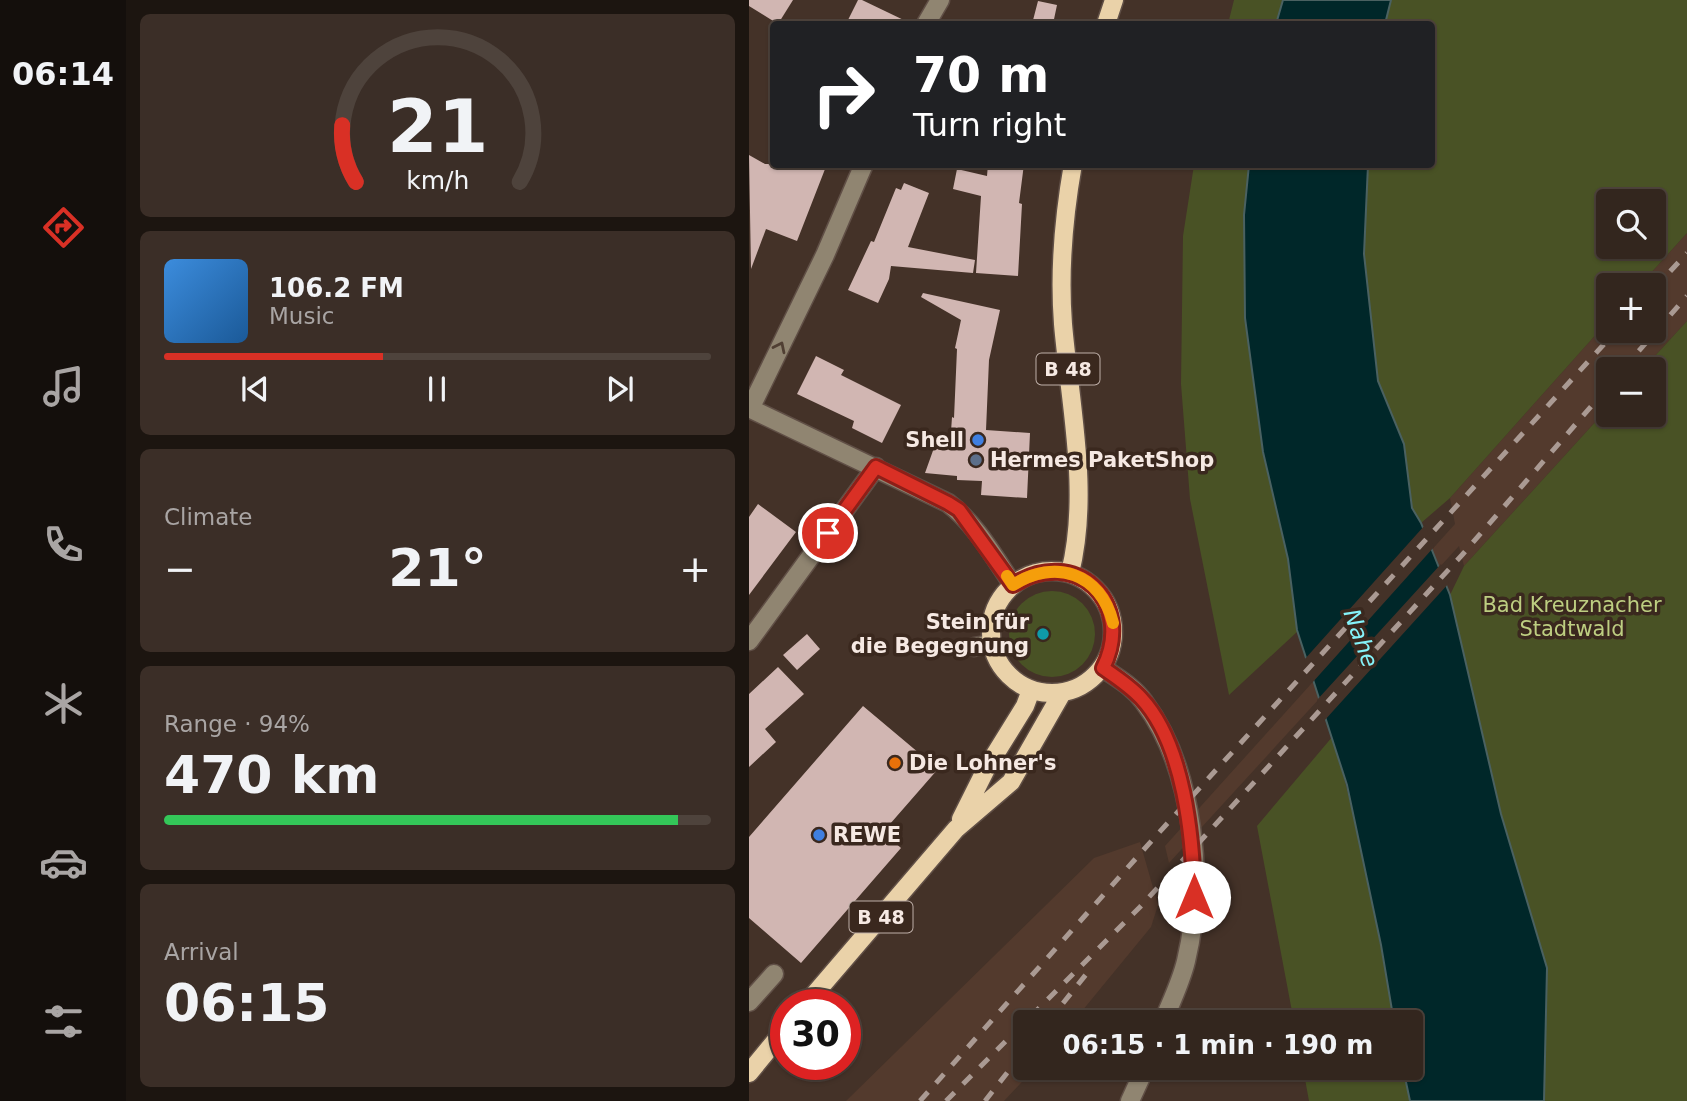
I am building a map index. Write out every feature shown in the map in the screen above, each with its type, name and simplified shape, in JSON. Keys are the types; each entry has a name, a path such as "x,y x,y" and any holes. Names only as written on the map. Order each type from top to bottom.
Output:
{"main road":[{"path":"1107,21 1114,0"},
{"name":"B 48","path":"1070,573 1076,540 1077,453 1063,321 1062,285 1072,168"},
{"path":"1040,572 1070,573 1095,587 1110,611 1114,639 1110,653 1103,668 1083,686 1062,693 1031,690 1014,681 983,645 991,628 994,612 1002,597 1025,577 1040,572"},
{"name":"B 48","path":"956,829 986,769 1025,706 1031,690"},
{"name":"B 48","path":"819,989 956,829 1011,782 1062,693"},
{"path":"749,1073 770,1047"}],"street":[{"path":"928,21 940,0"},
{"path":"863,168 825,255 749,408 876,467 959,510 1013,585"},
{"path":"749,641 876,467"},
{"path":"1103,668 1143,700 1166,737 1190,825 1194,863 1192,924 1186,962 1168,1010"},
{"path":"749,1002 774,974"},
{"path":"1130,1101 1140,1080"}],"shaded area":[{"path":"1687,233 1687,321 1654,357 1596,357 1596,421 1464,566 1459,546 1169,863 1165,846 1455,524 1450,498 1596,334 1596,343 1666,343 1666,273 1651,273"},
{"path":"1140,842 1158,905 1151,927 1083,1010 1013,1010 1013,1080 1024,1080 1004,1101 846,1101 1094,858"}],"green space":[{"path":"1234,0 1283,0 1277,21 1229,21"},
{"path":"1391,0 1687,0 1687,233 1666,256 1666,189 1596,189 1596,259 1664,259 1651,273 1596,273 1596,334 1450,498 1421,523 1412,508 1404,444 1378,381 1364,254 1368,168 1435,168 1435,21 1386,21"},
{"path":"1194,168 1249,168 1244,215 1246,319 1263,452 1288,559 1298,631 1229,695 1190,499 1181,384 1183,236"},
{"name":"Bad Kreuznacher Stadtwald","path":"1687,321 1687,1101 1544,1101 1547,968 1501,814 1450,595 1464,566 1596,421 1596,427 1666,427 1666,357 1654,357"},
{"path":"1052,591 1076,598 1088,610 1095,634 1088,658 1076,670 1052,677 1028,670 1016,658 1009,634 1016,610 1028,598"},
{"path":"1333,736 1367,878 1392,1010 1292,1010 1257,826"},
{"path":"1305,1080 1406,1080 1410,1101 1309,1101"}],"water":[{"path":"1283,0 1391,0 1386,21 1277,21"},
{"name":"Nahe","path":"1249,168 1368,168 1364,254 1378,381 1404,444 1412,508 1421,523 1450,595 1501,814 1547,968 1544,1101 1410,1101 1406,1080 1423,1080 1423,1010 1392,1010 1347,785 1297,630 1288,559 1263,452 1245,318 1244,215"}],"pier":[{"path":"1425,525 1434,547 1312,683 1304,660"},
{"path":"1441,564 1449,583 1324,721 1317,700"}],"building":[{"path":"749,0 793,0 780,21 773,21 749,6"},
{"path":"858,0 862,0 906,21 848,21"},
{"path":"1038,1 1057,5 1054,21 1033,21"},
{"path":"749,155 770,164 770,168 825,168 797,241 766,229 751,269"},
{"path":"988,168 1023,168 1019,203 1022,204 1018,276 976,273 981,196 953,189 957,169 987,176"},
{"path":"904,183 929,193 908,247 975,260 973,273 891,266 889,279 878,303 848,290 871,241 874,242 896,188 901,190"},
{"path":"923,293 1000,310 989,360 986,430 1030,433 1027,498 981,495 982,481 957,480 957,476 925,473 935,445 950,446 952,417 954,418 955,348 961,320 921,297"},
{"path":"816,356 844,370 841,375 901,405 882,443 852,428 854,421 797,394"},
{"path":"758,504 796,532 749,595 749,517"},
{"path":"807,634 820,649 797,670 783,655"},
{"path":"778,667 804,694 765,729 776,742 749,767 749,694"},
{"name":"REWE","path":"863,706 938,769 883,832 901,848 801,963 749,918 749,837"}],"railway":[{"path":"1666,276 1687,253"},
{"path":"1634,357 1687,296"},
{"path":"920,1101 1155,837 1605,343"},
{"path":"946,1101 1140,907 1462,555 1596,401"},
{"path":"1058,1010 1092,967"},
{"path":"985,1101 1013,1065"}],"slow traffic":[{"path":"1007,576 1013,585 1040,572 1070,573 1095,587 1104,598 1113,623"}],"place":[{"name":"Shell","path":"978,440"},
{"name":"Hermes PaketShop","path":"976,460"},
{"name":"Stein für die Begegnung","path":"1043,634"},
{"name":"Die Lohner's","path":"895,763"},
{"name":"REWE","path":"819,835"}],"route":[{"path":"828,533 876,467 959,510 1013,585 1040,572 1055,571 1070,573 1095,587 1104,598 1114,625 1114,639 1103,668 1143,700 1166,737 1175,763 1190,825 1194,897"}]}
